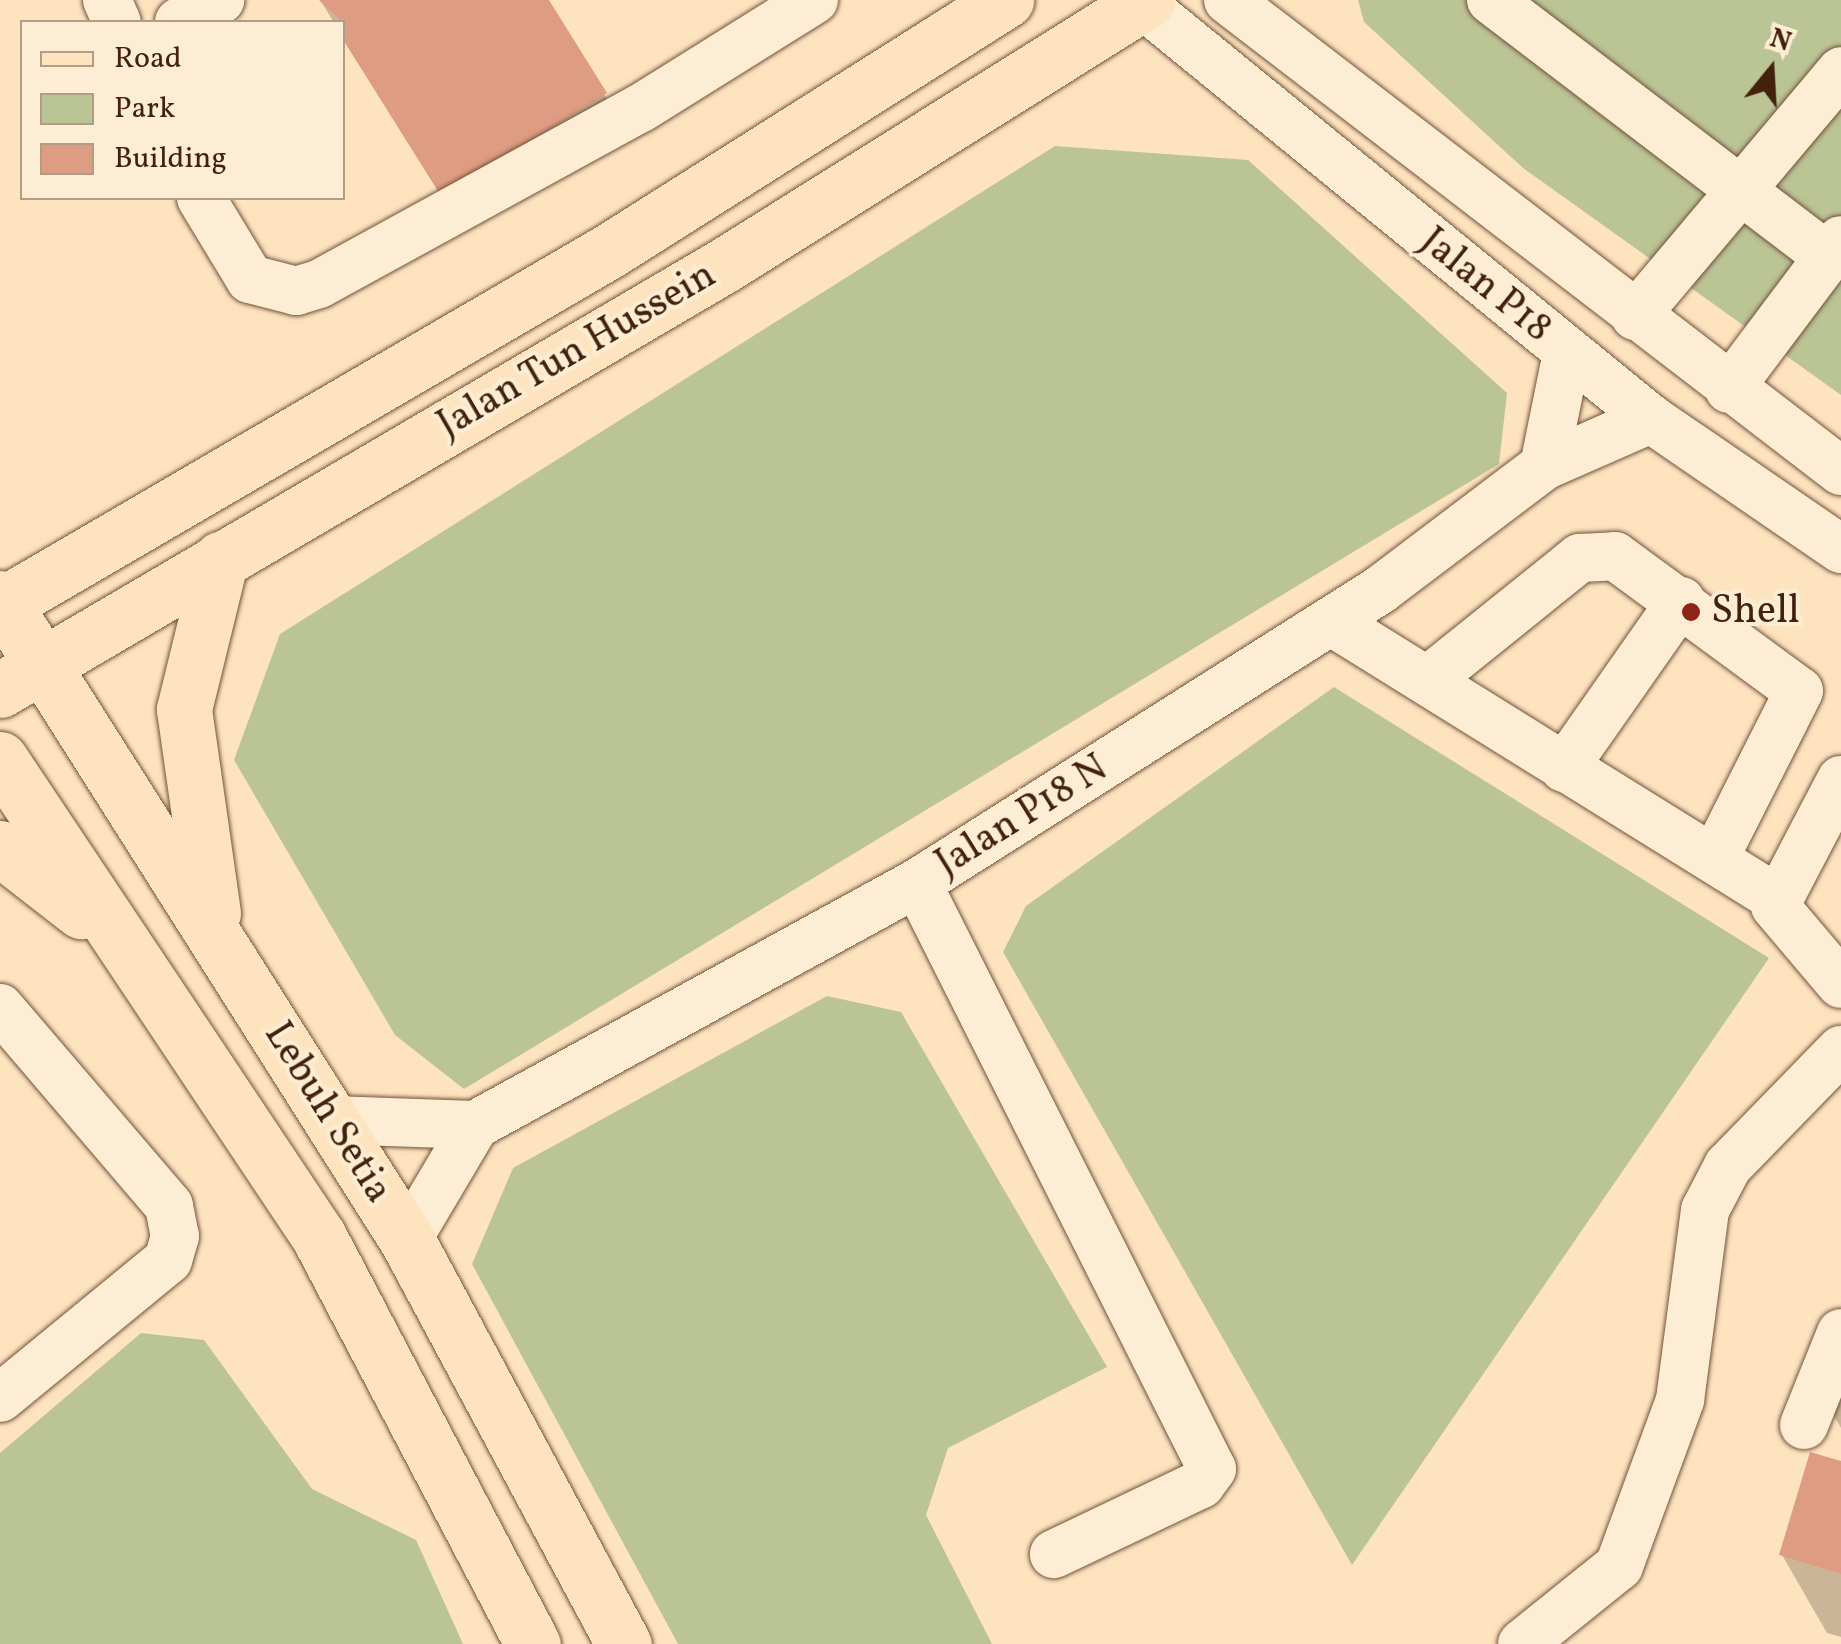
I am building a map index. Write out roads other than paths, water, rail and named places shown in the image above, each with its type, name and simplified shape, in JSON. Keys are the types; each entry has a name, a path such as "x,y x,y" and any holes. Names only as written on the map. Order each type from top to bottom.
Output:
{"main road":[{"name":"Jalan Tun Hussein","path":"1,602 609,252 1006,0"},
{"name":"Jalan Tun Hussein","path":"22,677 724,266 1143,2"},
{"path":"217,938 184,709 221,558"},
{"name":"Lebuh Setia","path":"1,602 22,677 217,938 407,1240 624,1644"},
{"name":"Lebuh Setia","path":"0,759 319,1237 533,1644"},
{"path":"0,848 137,959"}],"street":[{"path":"184,20 220,0"},
{"path":"202,200 250,280 296,290 319,284 641,108 814,0"},
{"name":"Jalan P18","path":"1228,0 1729,389 1841,471"},
{"path":"1490,0 1742,195 1834,248 1729,389"},
{"name":"Jalan P18","path":"1143,2 1567,353 1651,418 1841,549"},
{"path":"1636,316 1742,195 1841,71"},
{"path":"1544,466 1567,353"},
{"name":"Jalan P18 N","path":"475,1126 917,883 1332,622 1544,466 1651,418"},
{"path":"1428,680 1580,558 1615,556 1682,601 1798,691 1714,858"},
{"path":"1564,768 1682,601"},
{"path":"1332,622 1714,858 1776,907 1841,984"},
{"path":"1776,907 1841,780"},
{"path":"917,883 1212,1469 1201,1484 1054,1554"},
{"path":"0,1008 169,1206 175,1236 168,1260 0,1398"},
{"path":"1522,1644 1619,1566 1680,1400 1705,1210 1728,1166 1841,1050"},
{"path":"331,1120 475,1126 407,1240"},
{"path":"1804,1425 1841,1333"}],"place":[{"name":"Shell","path":"1691,612"}]}
